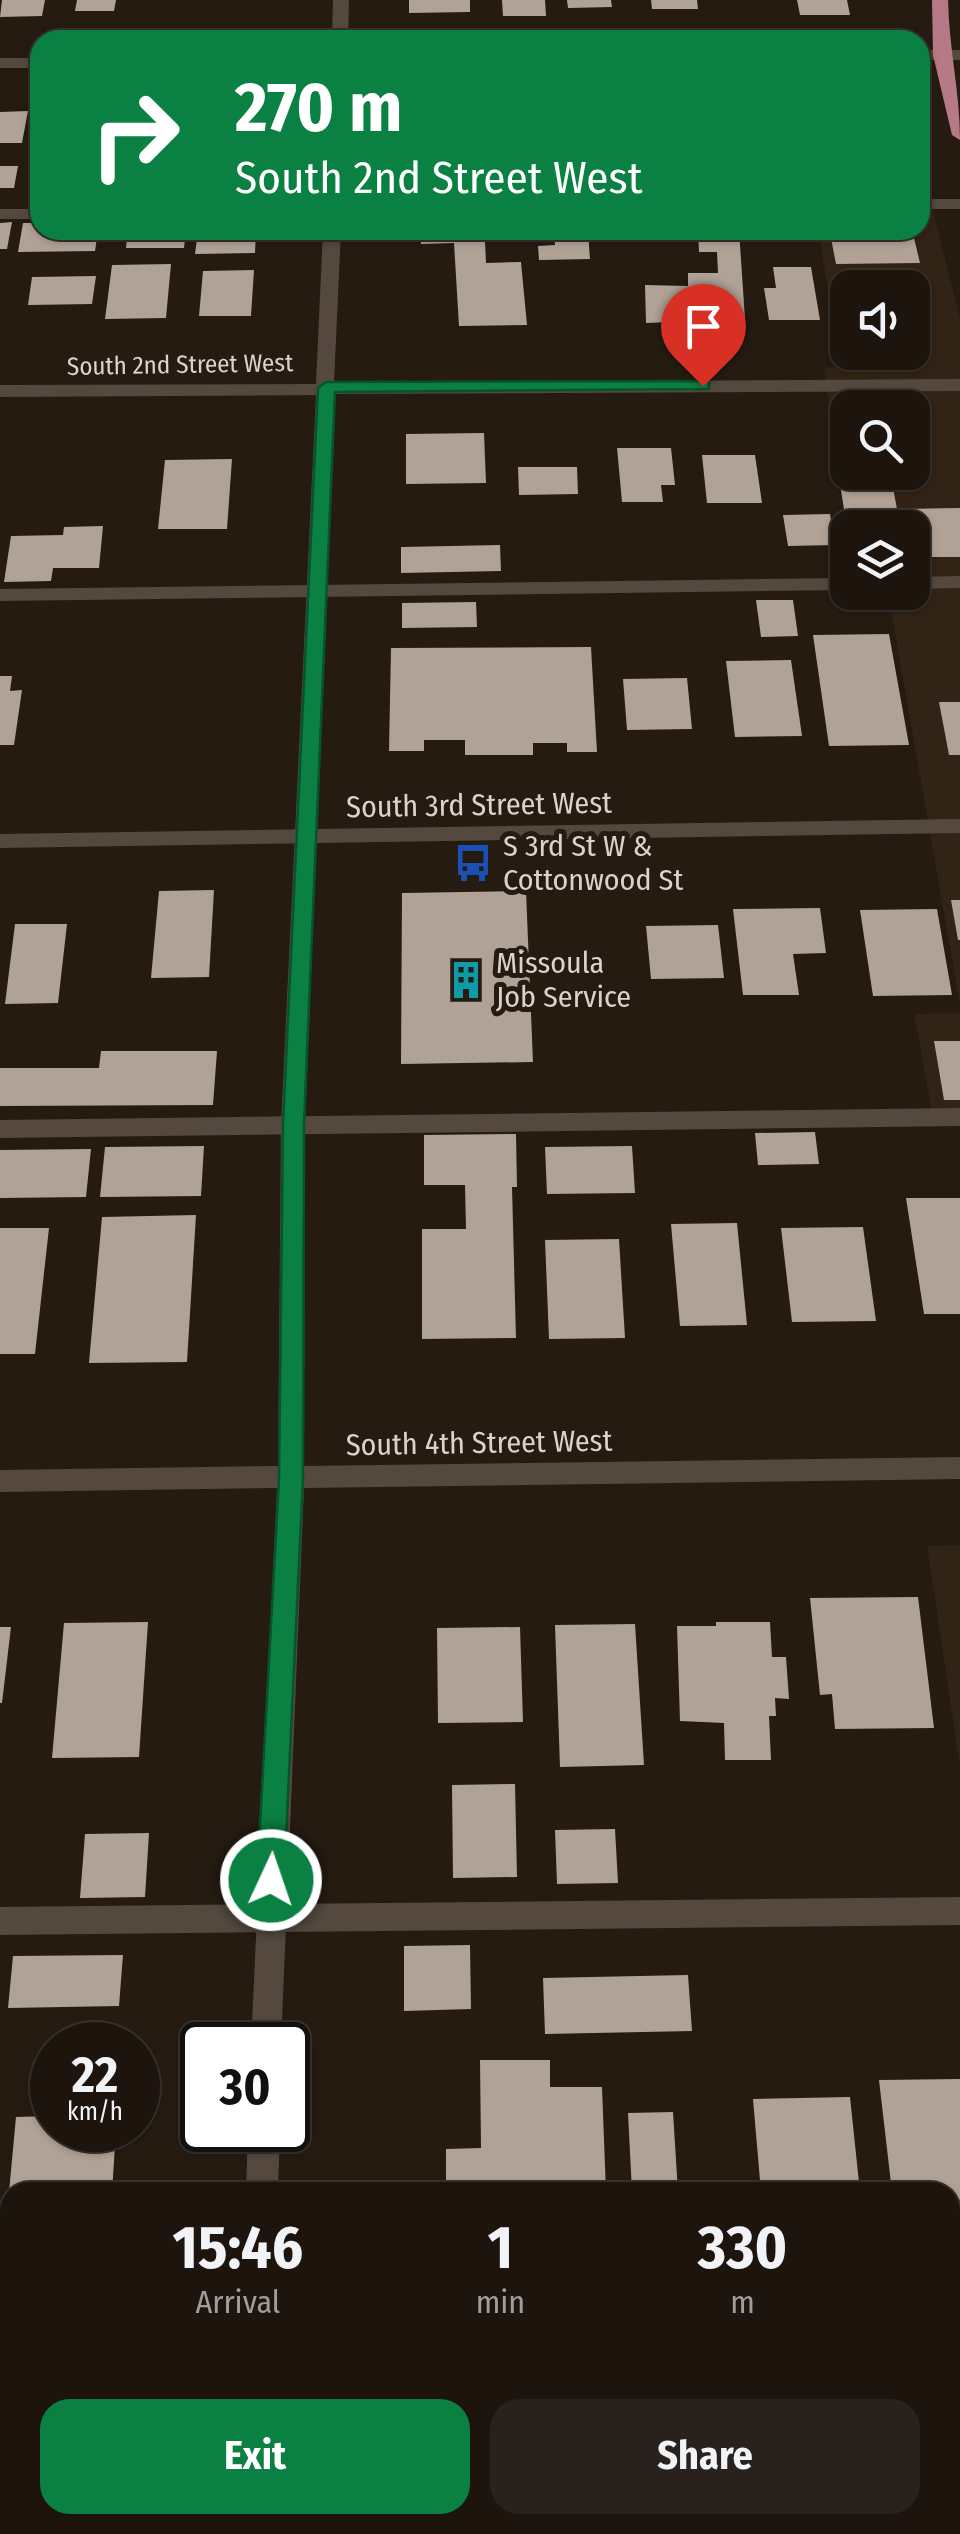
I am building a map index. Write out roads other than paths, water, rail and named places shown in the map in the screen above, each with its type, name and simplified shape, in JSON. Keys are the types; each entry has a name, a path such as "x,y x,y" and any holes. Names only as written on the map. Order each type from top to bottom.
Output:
{"main road":[{"path":"940,0 941,55 960,135"}],"street":[{"path":"340,30 342,0"},
{"path":"930,55 960,55"},
{"path":"0,63 30,63"},
{"path":"930,204 960,204"},
{"path":"0,214 30,214"},
{"path":"267,2022 291,1478 294,1124 332,240"},
{"name":"South 2nd Street West","path":"0,391 960,385"},
{"path":"930,583 960,582"},
{"path":"0,595 830,584"},
{"name":"South 3rd Street West","path":"0,841 960,826"},
{"path":"0,1129 960,1117"},
{"name":"South 4th Street West","path":"0,1482 960,1468"},
{"path":"0,1922 960,1911"},
{"path":"262,2182 263,2152"}],"place":[{"name":"S 3rd St W & Cottonwood St","path":"473,863"},
{"name":"Missoula Job Service","path":"466,980"}]}
